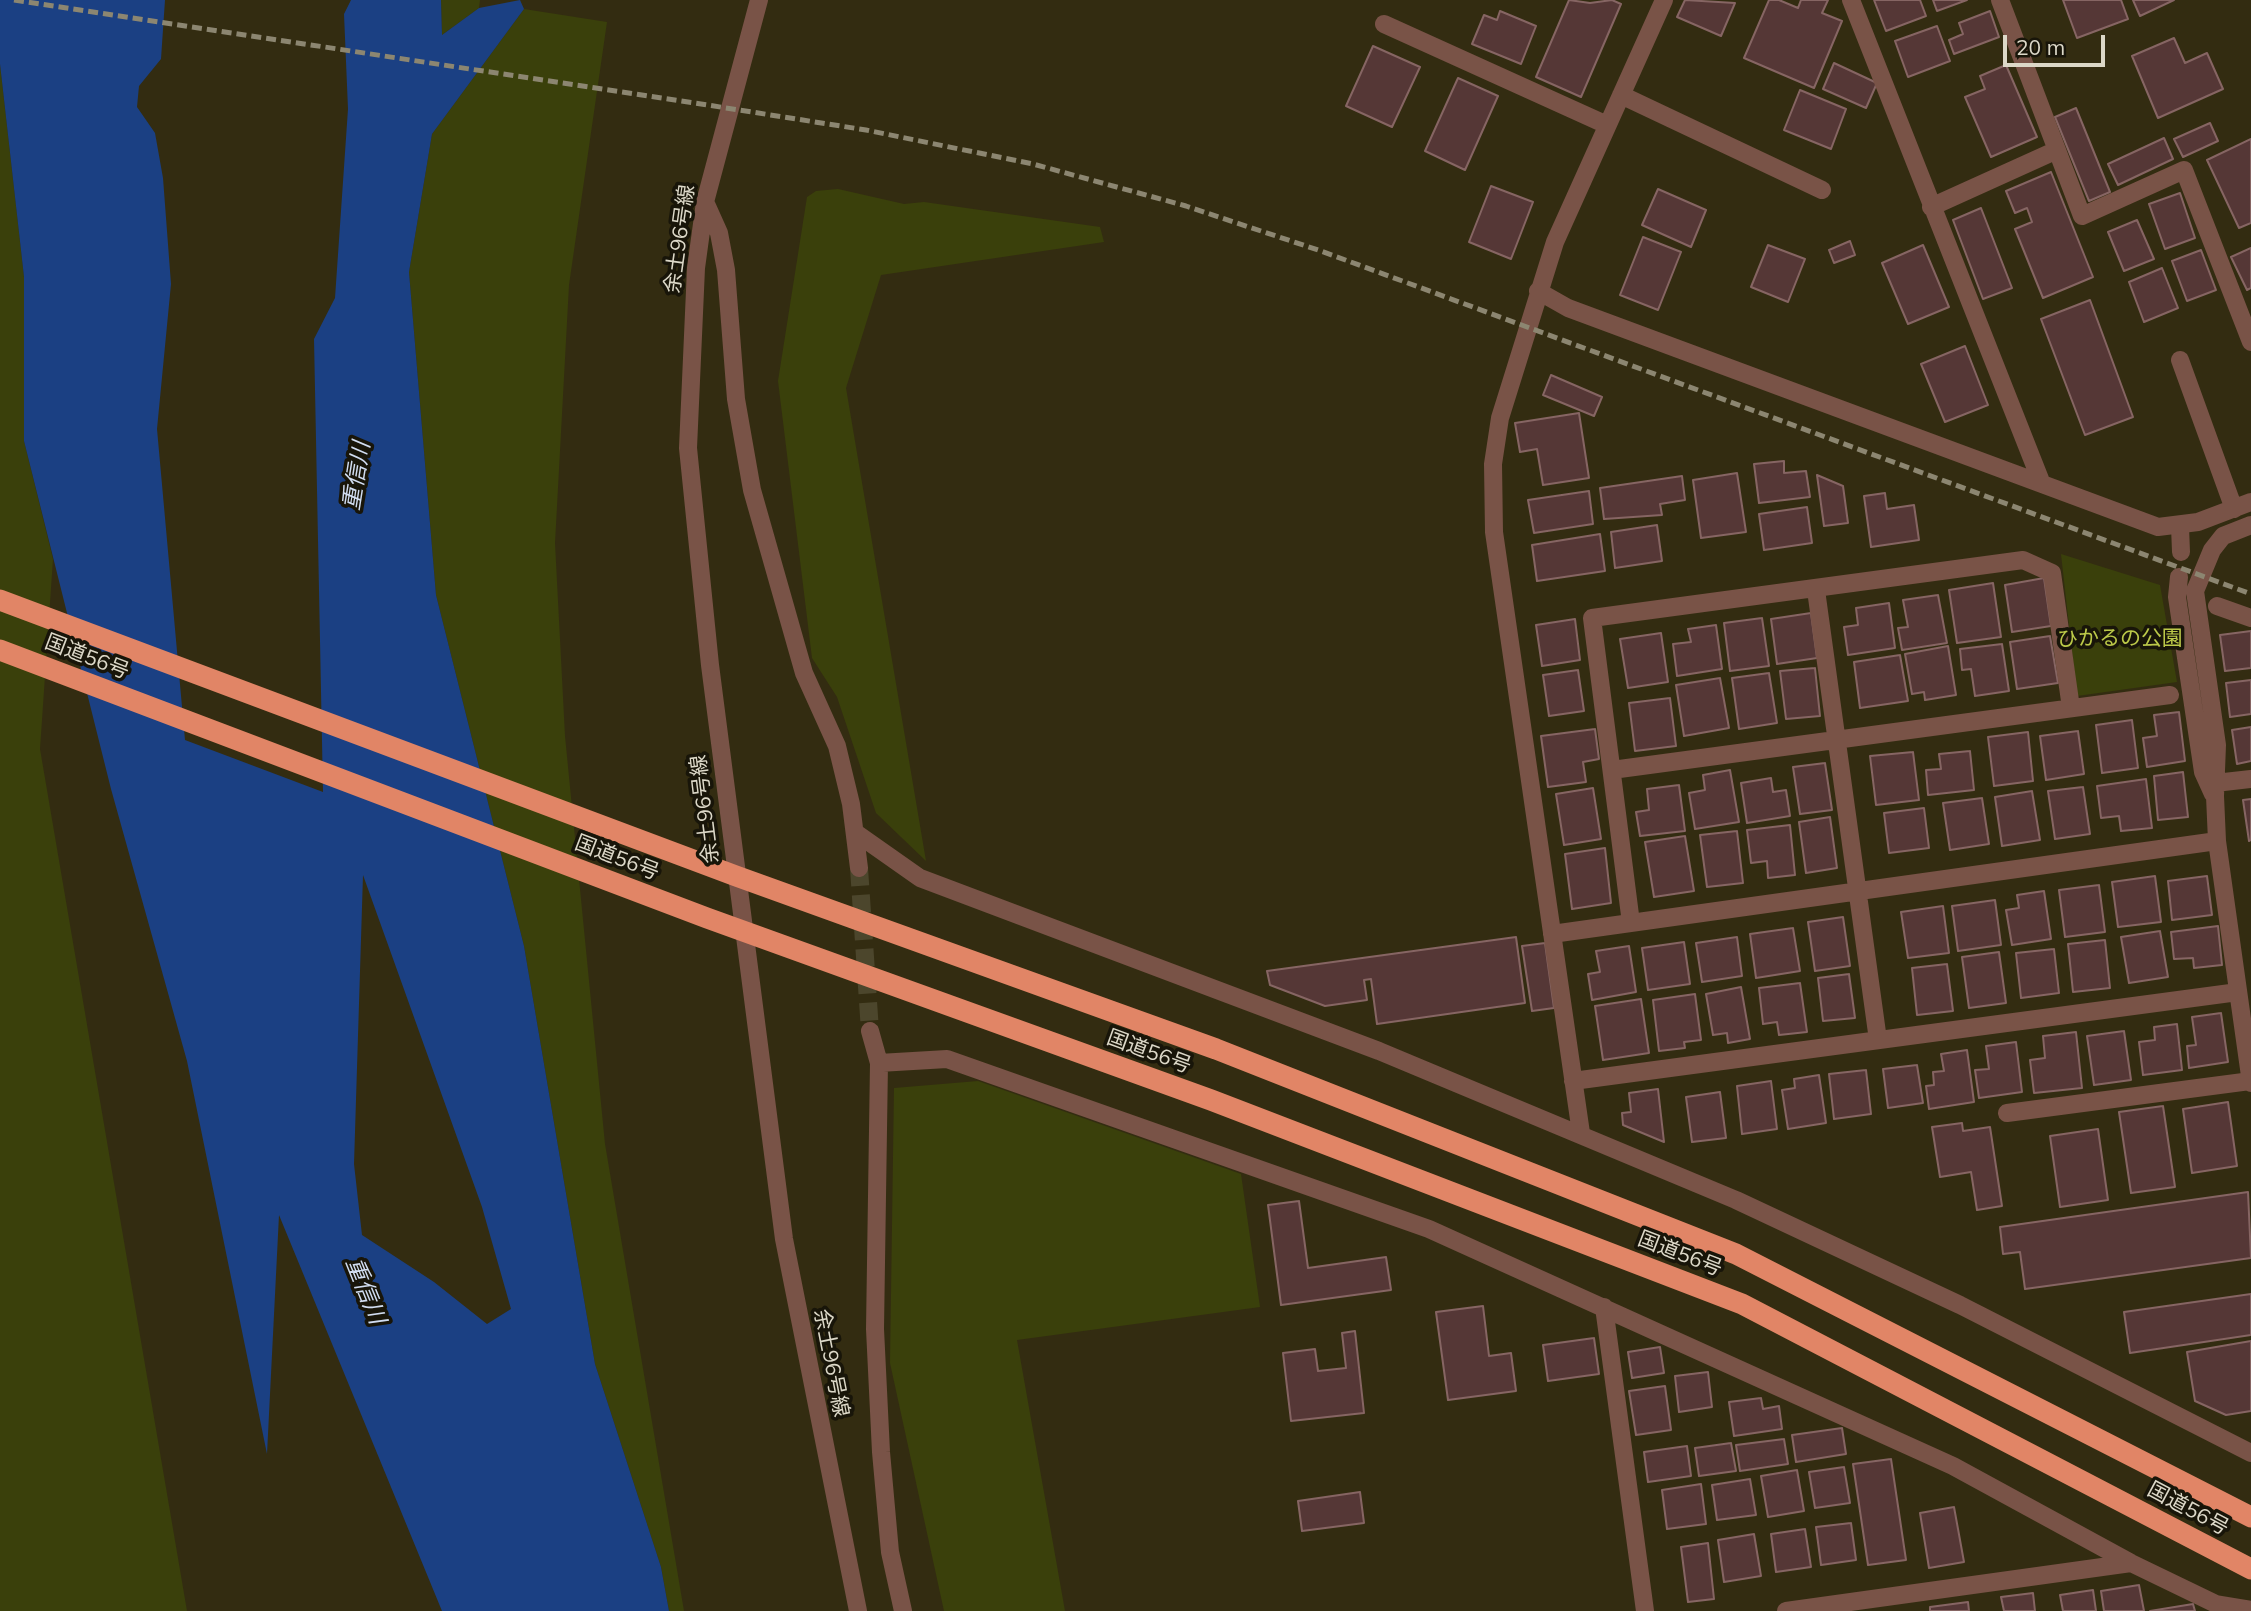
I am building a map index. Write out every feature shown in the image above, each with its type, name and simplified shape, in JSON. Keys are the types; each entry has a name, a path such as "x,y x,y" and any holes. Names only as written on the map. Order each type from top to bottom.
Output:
{"highway":[{"name":"国道56号","path":"0,600 700,863 1216,1049 1736,1254 2251,1517"},
{"name":"国道56号","path":"0,650 707,918 1211,1100 1742,1304 2251,1569"}],"street":[{"name":"余土96号線","path":"759,0 705,202 696,268 688,448 695,535 736,876 784,1239 858,1611"},
{"path":"1581,1133 1494,532 1493,464 1500,418 1555,242 1664,0"},
{"path":"1851,0 2042,484"},
{"path":"2000,0 2082,216 2184,170 2251,342"},
{"path":"1384,24 1607,125"},
{"path":"1621,96 1822,190"},
{"path":"1931,207 2057,150"},
{"path":"705,202 719,233 726,270 736,399 752,490 804,673 837,746 856,833 859,868"},
{"path":"1538,291 1568,307 2158,527 2180,526 2251,502"},
{"path":"2180,360 2234,509"},
{"path":"2007,1112 2251,1082 2238,992 2242,960 2217,841 2217,745 2195,591 2212,550 2223,536 2251,525"},
{"path":"2180,526 2181,552"},
{"path":"1631,923 1592,618 1816,590 2023,560 2052,573 2071,708"},
{"path":"2179,577 2177,597 2203,772 2215,790"},
{"path":"1816,590 1839,739 1878,1040"},
{"path":"2217,606 2251,618"},
{"path":"1612,770 2170,695"},
{"path":"2215,790 2251,779"},
{"path":"856,833 920,878 1379,1051 1581,1133 1736,1200 1960,1305 2251,1453"},
{"path":"1552,934 2217,841"},
{"path":"1573,1081 2238,992"},
{"path":"870,1031 879,1063 875,1329 881,1452 890,1552 903,1611"},
{"path":"879,1063 947,1059 1429,1229 1953,1466 2131,1563 2216,1604 2251,1610"},
{"path":"1604,1307 1645,1611"},
{"path":"1786,1611 2131,1563"}],"green space":[{"path":"441,0 480,0 479,8 442,35"},
{"path":"524,9 607,22 569,285 555,543 565,736 605,1144 684,1611 669,1611 661,1567 595,1364 524,946 436,595 409,272 432,134"},
{"path":"0,64 24,277 24,441 53,559 40,749 187,1611 0,1611"},
{"path":"838,189 904,204 924,202 1100,227 1104,242 881,275 846,388 926,861 876,813 837,697 812,658 778,381 807,197 816,191"},
{"name":"ひかるの公園","path":"2061,554 2160,585 2177,682 2077,696"},
{"path":"978,1081 1241,1174 1260,1307 1017,1340 1065,1611 944,1611 890,1363 894,1088"}],"water":[{"name":"重信川","path":"0,0 165,0 161,59 139,86 137,107 155,133 163,178 171,284 157,429 185,740 323,792 314,339 335,298 348,109 344,14 351,0 441,0 442,35 479,8 520,0 524,9 432,134 409,272 436,595 524,946 595,1364 661,1567 669,1611 442,1611 279,1215 267,1454 187,1061 111,789 24,441 24,277 0,64","holes":["363,875 482,1207 511,1309 487,1324 434,1282 362,1235 354,1164"]}],"building":[{"path":"1569,0 1590,3 1612,0 1621,4 1581,97 1536,77"},
{"path":"1685,0 1735,3 1721,36 1677,17"},
{"path":"1769,0 1779,0 1798,8 1801,0 1828,0 1822,13 1842,21 1814,88 1744,58"},
{"path":"1874,0 1920,0 1926,16 1886,31"},
{"path":"1933,0 1967,0 1937,11"},
{"path":"2063,0 2121,0 2128,19 2077,38"},
{"path":"2133,0 2174,0 2140,16"},
{"path":"1500,11 1536,26 1521,64 1472,44 1484,15 1497,20"},
{"path":"1990,11 1999,37 1954,54 1949,40 1963,34 1959,23"},
{"path":"1937,26 1950,61 1908,77 1895,41"},
{"path":"2174,38 2185,63 2207,53 2223,89 2158,118 2132,56"},
{"path":"1373,46 1420,67 1392,127 1346,106"},
{"path":"1834,63 1877,83 1866,108 1823,89"},
{"path":"2006,65 2037,137 1991,157 1965,97 1985,89 1980,76"},
{"path":"1458,78 1498,96 1465,170 1425,151"},
{"path":"1800,90 1846,109 1831,149 1784,130"},
{"path":"2076,108 2110,192 2089,201 2055,117"},
{"path":"2210,123 2218,141 2183,157 2174,139"},
{"path":"2164,138 2173,159 2118,185 2108,164"},
{"path":"2251,139 2251,223 2239,228 2207,160"},
{"path":"2051,172 2093,277 2043,298 2015,229 2032,222 2027,208 2015,213 2006,191"},
{"path":"1491,186 1533,202 1511,259 1469,242"},
{"path":"1658,189 1706,210 1691,247 1642,225"},
{"path":"2180,193 2195,238 2165,249 2149,204"},
{"path":"1981,208 2012,288 1983,299 1953,220"},
{"path":"2137,220 2154,259 2124,271 2108,232"},
{"path":"1643,237 1681,252 1658,310 1620,295"},
{"path":"1850,241 1855,255 1834,263 1829,250"},
{"path":"1768,245 1805,259 1788,302 1751,287"},
{"path":"1923,245 1949,307 1908,324 1882,263"},
{"path":"2251,248 2251,288 2247,290 2231,257"},
{"path":"2201,250 2216,290 2187,301 2172,261"},
{"path":"2162,268 2178,308 2144,322 2129,282"},
{"path":"2090,300 2133,417 2085,435 2041,319"},
{"path":"1965,346 1988,405 1945,422 1921,364"},
{"path":"1551,375 1602,397 1594,416 1543,395"},
{"path":"1579,413 1589,478 1543,485 1537,449 1520,452 1515,423"},
{"path":"1784,461 1784,473 1806,471 1810,497 1759,503 1754,464"},
{"path":"1737,473 1746,532 1701,538 1693,480"},
{"path":"1817,475 1843,486 1848,523 1824,526"},
{"path":"1682,476 1685,500 1660,504 1662,515 1604,519 1600,488"},
{"path":"1589,491 1593,524 1534,533 1528,500"},
{"path":"1885,493 1887,509 1914,505 1919,540 1871,547 1864,496"},
{"path":"1807,507 1812,543 1764,550 1759,514"},
{"path":"1657,525 1662,561 1615,568 1611,532"},
{"path":"1600,534 1605,571 1537,581 1532,545"},
{"path":"2044,578 2051,626 2012,632 2005,585"},
{"path":"1993,583 2001,637 1957,643 1949,590"},
{"path":"1938,595 1947,643 1902,650 1898,628 1908,627 1903,600"},
{"path":"1889,603 1895,648 1848,655 1844,627 1858,625 1856,608"},
{"path":"1811,613 1817,658 1777,664 1771,619"},
{"path":"1762,618 1769,666 1730,671 1724,623"},
{"path":"1575,619 1580,660 1542,666 1536,625"},
{"path":"1716,625 1722,669 1677,676 1673,644 1691,642 1688,629"},
{"path":"2251,631 2251,668 2225,671 2220,635"},
{"path":"1661,633 1668,682 1628,688 1620,639"},
{"path":"2050,636 2058,683 2017,689 2010,642"},
{"path":"2002,644 2009,691 1975,696 1971,669 1962,670 1960,649"},
{"path":"1948,646 1956,695 1925,700 1924,692 1912,694 1905,654"},
{"path":"1900,655 1908,701 1860,708 1854,662"},
{"path":"1815,668 1820,716 1786,719 1780,671"},
{"path":"1578,670 1584,711 1549,716 1543,675"},
{"path":"1769,673 1777,723 1739,729 1732,678"},
{"path":"1720,678 1729,728 1684,736 1676,685"},
{"path":"2251,680 2251,714 2230,717 2226,683"},
{"path":"1670,698 1676,746 1635,751 1629,703"},
{"path":"2179,712 2185,761 2147,767 2143,738 2157,736 2154,715"},
{"path":"2132,720 2138,768 2102,773 2096,725"},
{"path":"2251,727 2251,761 2237,764 2232,730"},
{"path":"1595,729 1599,759 1583,762 1586,782 1548,787 1541,736"},
{"path":"2078,731 2084,774 2046,780 2040,736"},
{"path":"2028,732 2033,781 1994,786 1988,737"},
{"path":"1970,751 1974,790 1928,795 1926,770 1941,769 1939,754"},
{"path":"1913,752 1919,800 1876,805 1870,756"},
{"path":"1825,763 1832,810 1800,814 1793,767"},
{"path":"1730,770 1739,822 1695,829 1689,793 1705,790 1703,775"},
{"path":"2183,772 2188,817 2158,820 2154,776"},
{"path":"1771,778 1773,792 1786,790 1790,816 1747,823 1741,783"},
{"path":"2146,779 2152,828 2121,831 2119,816 2101,818 2097,786"},
{"path":"1679,785 1685,831 1640,836 1636,812 1649,810 1647,789"},
{"path":"2083,787 2090,834 2055,839 2048,791"},
{"path":"1593,788 1601,839 1564,845 1556,794"},
{"path":"2032,791 2040,840 2002,846 1995,797"},
{"path":"1982,798 1989,844 1950,850 1943,803"},
{"path":"2251,799 2251,840 2249,841 2243,800"},
{"path":"1924,808 1929,848 1889,853 1884,813"},
{"path":"1830,817 1837,868 1806,873 1799,822"},
{"path":"1790,825 1795,875 1768,878 1767,861 1751,863 1747,830"},
{"path":"1737,831 1743,883 1707,887 1700,835"},
{"path":"1685,836 1694,891 1654,897 1645,842"},
{"path":"1605,848 1611,903 1572,909 1565,854"},
{"path":"2155,876 2161,922 2118,927 2112,882"},
{"path":"2207,876 2212,915 2172,920 2168,881"},
{"path":"2099,885 2105,932 2065,937 2059,890"},
{"path":"2044,891 2051,939 2012,945 2006,910 2019,908 2017,895"},
{"path":"1995,900 2001,945 1958,951 1952,906"},
{"path":"1943,906 1949,953 1908,958 1901,912"},
{"path":"1843,917 1850,966 1815,971 1808,922"},
{"path":"2218,926 2222,965 2194,968 2193,958 2174,959 2171,932"},
{"path":"1793,928 1800,971 1756,978 1750,934"},
{"path":"2160,931 2168,977 2129,983 2121,937"},
{"path":"1516,937 1525,1003 1377,1024 1371,979 1364,980 1367,1000 1325,1006 1270,985 1267,971"},
{"path":"1737,937 1742,976 1702,982 1696,943"},
{"path":"2105,940 2110,988 2073,992 2068,944"},
{"path":"1684,942 1690,984 1648,990 1642,948"},
{"path":"1545,943 1554,1008 1532,1011 1522,946"},
{"path":"1629,946 1636,992 1592,1000 1588,974 1600,972 1596,951"},
{"path":"2054,949 2059,993 2021,998 2016,953"},
{"path":"1999,952 2006,1003 1969,1008 1962,957"},
{"path":"1947,964 1953,1011 1917,1015 1912,968"},
{"path":"1849,974 1855,1018 1823,1021 1818,978"},
{"path":"1800,983 1807,1032 1779,1035 1777,1022 1763,1024 1759,988"},
{"path":"1741,987 1750,1039 1728,1043 1727,1033 1713,1035 1706,994"},
{"path":"1695,994 1701,1040 1684,1042 1685,1048 1659,1051 1653,1000"},
{"path":"1641,999 1649,1053 1603,1060 1595,1006"},
{"path":"2221,1013 2228,1062 2189,1068 2187,1046 2196,1045 2192,1017"},
{"path":"2177,1024 2182,1070 2143,1075 2139,1042 2155,1040 2154,1027"},
{"path":"2124,1031 2131,1080 2094,1085 2087,1036"},
{"path":"2076,1032 2082,1088 2034,1093 2030,1060 2045,1058 2043,1036"},
{"path":"2016,1042 2022,1092 1979,1098 1975,1070 1989,1069 1986,1046"},
{"path":"1967,1050 1974,1102 1929,1109 1926,1086 1934,1085 1933,1072 1944,1071 1941,1054"},
{"path":"1917,1065 1923,1103 1888,1108 1883,1069"},
{"path":"1866,1070 1871,1114 1834,1119 1829,1074"},
{"path":"1819,1075 1826,1123 1788,1129 1782,1090 1795,1088 1794,1079"},
{"path":"1771,1081 1777,1129 1742,1134 1737,1086"},
{"path":"1658,1089 1664,1142 1623,1125 1622,1113 1631,1112 1629,1093"},
{"path":"1720,1092 1726,1138 1692,1142 1686,1097"},
{"path":"2228,1102 2237,1166 2192,1173 2183,1109"},
{"path":"2163,1106 2175,1187 2131,1193 2119,1112"},
{"path":"1962,1123 1963,1131 1990,1127 2002,1206 1977,1210 1971,1172 1940,1177 1932,1127"},
{"path":"2098,1129 2108,1200 2060,1207 2050,1136"},
{"path":"2248,1192 2251,1258 2025,1289 2020,1252 2003,1254 2000,1227"},
{"path":"1299,1201 1308,1268 1386,1257 1391,1290 1281,1305 1268,1205"},
{"path":"2251,1294 2251,1335 2130,1353 2124,1312"},
{"path":"1483,1306 1489,1356 1511,1353 1516,1391 1448,1400 1436,1312"},
{"path":"1355,1331 1364,1413 1291,1421 1283,1353 1315,1349 1318,1371 1346,1368 1342,1333"},
{"path":"1594,1338 1599,1374 1548,1381 1543,1345"},
{"path":"2251,1341 2251,1411 2226,1415 2195,1401 2187,1352"},
{"path":"1660,1347 1664,1373 1632,1378 1628,1352"},
{"path":"1708,1372 1712,1407 1679,1412 1675,1376"},
{"path":"1665,1386 1671,1430 1636,1435 1629,1391"},
{"path":"1761,1398 1763,1409 1779,1406 1782,1429 1734,1436 1729,1402"},
{"path":"1842,1428 1846,1454 1796,1462 1792,1435"},
{"path":"1784,1439 1788,1464 1740,1471 1736,1445"},
{"path":"1731,1443 1736,1471 1699,1476 1695,1448"},
{"path":"1687,1446 1691,1476 1648,1482 1644,1452"},
{"path":"1891,1459 1906,1560 1868,1565 1853,1464"},
{"path":"1844,1467 1850,1503 1815,1508 1809,1472"},
{"path":"1797,1470 1804,1511 1768,1517 1761,1476"},
{"path":"1750,1479 1756,1515 1717,1520 1712,1485"},
{"path":"1701,1484 1706,1524 1667,1529 1662,1490"},
{"path":"1360,1492 1364,1523 1302,1531 1298,1501"},
{"path":"1954,1507 1964,1562 1929,1568 1920,1513"},
{"path":"1851,1523 1856,1560 1821,1565 1816,1527"},
{"path":"1805,1529 1811,1567 1776,1572 1771,1534"},
{"path":"1754,1534 1761,1576 1724,1582 1718,1540"},
{"path":"1708,1543 1714,1599 1688,1602 1681,1547"},
{"path":"2139,1585 2144,1611 2104,1611 2101,1591"},
{"path":"2093,1590 2096,1611 2063,1611 2060,1595"},
{"path":"2033,1593 2035,1611 2004,1611 2001,1597"},
{"path":"1968,1602 1969,1611 1930,1611 1930,1607"},
{"path":"2193,1604 2195,1611 2150,1611"}],"tunnel":[{"path":"859,868 870,1031"}],"railway":[{"path":"14,0 866,130 1033,164 1186,206 1321,251 2251,594"}]}
